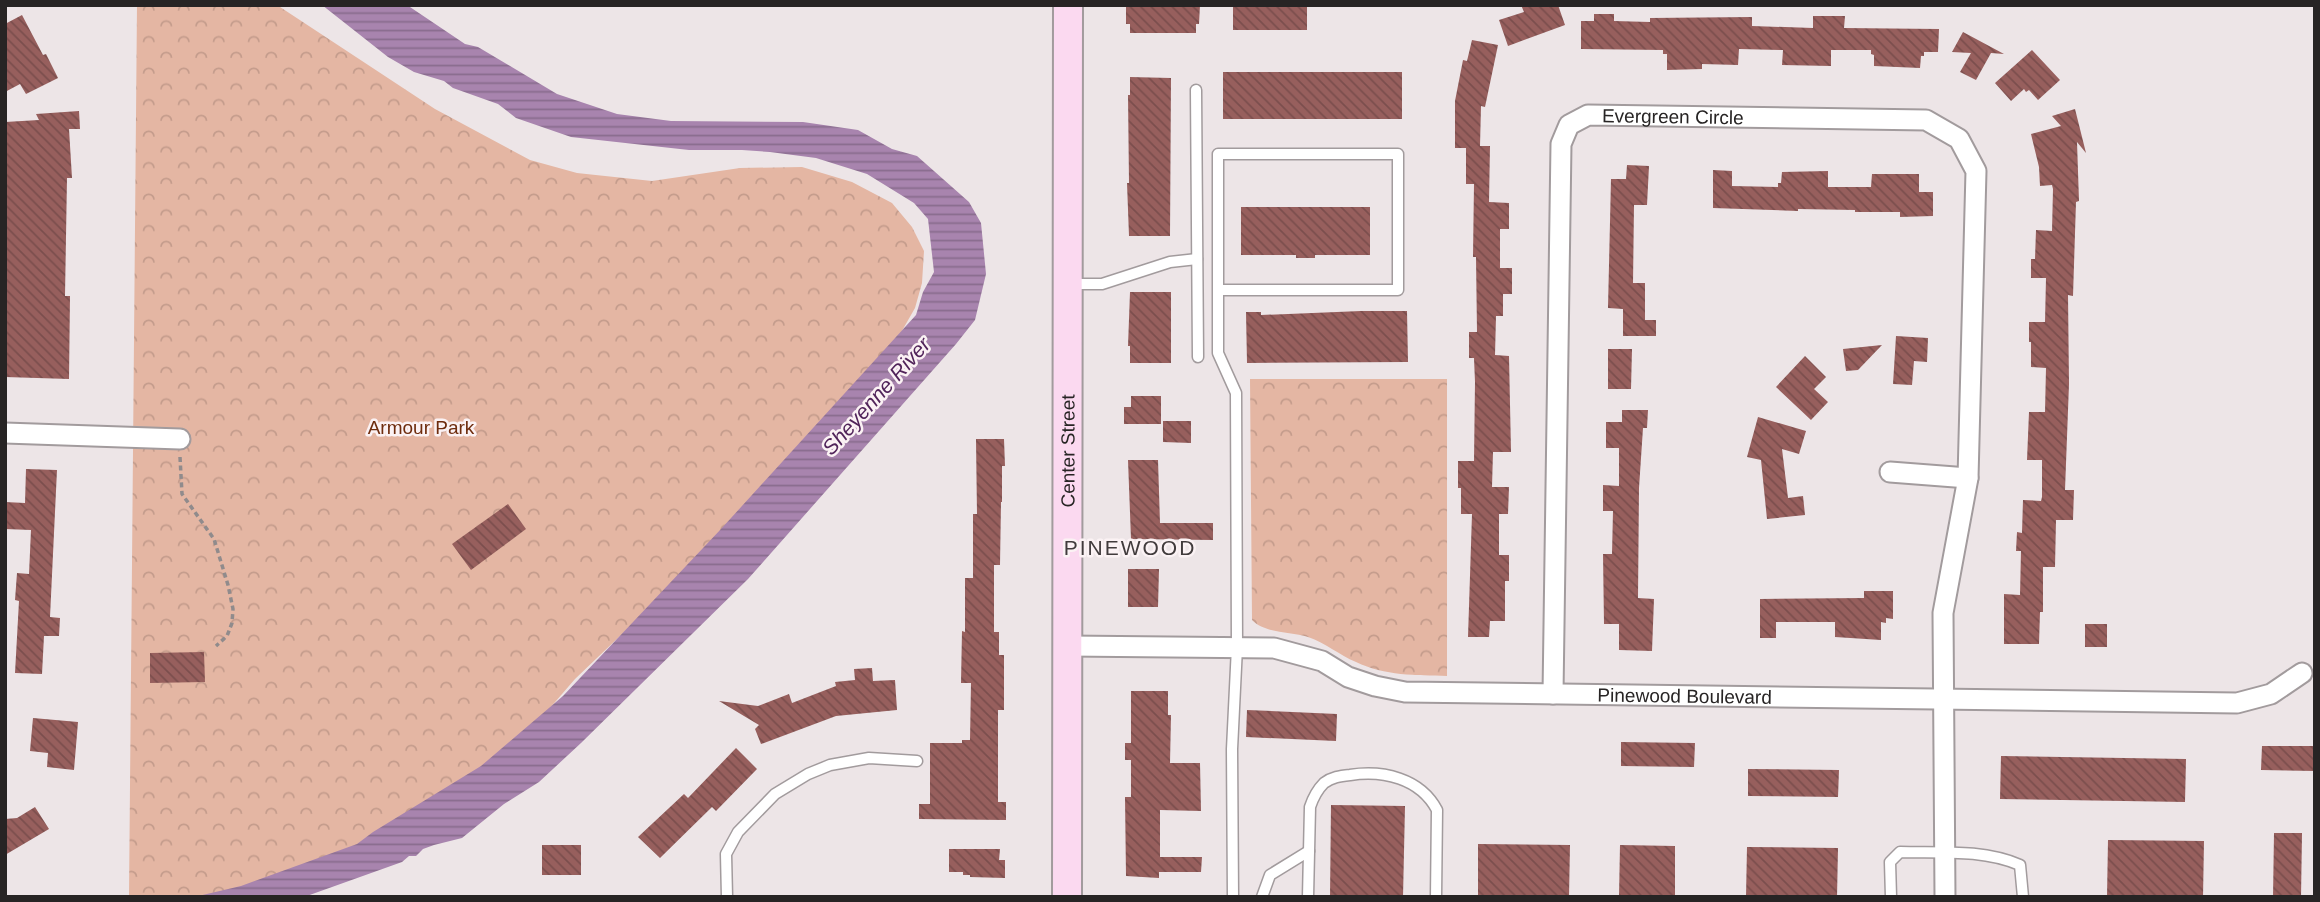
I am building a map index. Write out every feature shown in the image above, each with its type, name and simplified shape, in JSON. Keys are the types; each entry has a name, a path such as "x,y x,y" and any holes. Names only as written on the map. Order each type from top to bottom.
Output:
{"main road":[{"name":"Center Street","path":"1067,897 1068,5"}],"street":[{"name":"Evergreen Circle","path":"1553,694 1561,144 1569,125 1588,115 1926,120 1959,139 1976,171 1968,478 1943,613 1945,897"},
{"path":"5,433 180,439"},
{"path":"1890,472 1968,478"},
{"name":"Pinewood Boulevard","path":"1068,646 1274,648 1322,661 1348,677 1405,692 2237,703 2271,694 2302,673"}],"lane":[{"path":"1196,90 1198,357"},
{"path":"1218,290 1398,290 1398,154 1218,154 1218,290 1218,353 1236,393 1237,647 1232,749 1233,897"},
{"path":"1068,284 1102,284 1170,262 1197,259"},
{"path":"727,897 726,854 737,832 775,794 808,774 830,765 869,758 917,761"},
{"path":"1308,897 1310,807 1314,795 1323,784 1335,777 1368,772 1397,778 1423,791 1437,810 1436,897"},
{"path":"1262,897 1270,875 1309,852"},
{"path":"1891,897 1890,862 1900,852 1983,855 2020,865 2023,897"}],"path":[{"path":"180,439 182,494 214,539 233,609 227,636 216,646"}],"green space":[{"name":"Armour Park","path":"137,5 277,5 435,109 530,160 577,173 652,181 740,168 802,167 852,182 892,203 912,227 924,251 922,283 915,308 899,336 732,529 575,679 524,738 360,854 217,897 129,897"},
{"path":"1250,379 1447,379 1447,676 1401,674 1367,667 1315,640 1264,628 1252,620"}],"water":[{"name":"Sheyenne River","path":"322,5 407,5 465,44 478,47 557,94 617,114 671,121 803,122 858,130 892,149 917,156 969,202 981,223 986,274 975,320 956,344 748,579 539,782 504,804 462,838 423,849 416,856 409,856 402,862 304,897 194,897 241,886 357,844 481,766 563,696 721,529 916,315 923,292 934,272 928,219 914,203 867,174 816,158 770,152 689,150 571,137 516,118 498,104 453,88 444,81 414,72 388,57"}],"building":[{"path":"1126,5 1200,5 1199,24 1196,24 1196,33 1130,33 1130,24 1126,24"},
{"path":"1233,5 1307,5 1307,30 1233,30"},
{"path":"1521,5 1558,5 1565,25 1508,46 1499,20 1524,12"},
{"path":"1594,14 1614,14 1614,21 1650,22 1650,18 1752,17 1752,26 1813,28 1813,16 1845,16 1844,28 1939,29 1938,52 1924,52 1920,68 1874,66 1871,50 1831,50 1831,66 1782,65 1783,50 1739,49 1738,65 1702,64 1702,69 1667,70 1667,54 1663,54 1663,50 1581,49 1581,21 1594,21"},
{"path":"22,15 58,78 26,94 20,84 5,92 5,24"},
{"path":"1963,32 2004,54 1991,53 1976,80 1960,72 1971,53 1952,52"},
{"path":"1472,40 1498,45 1485,107 1481,106 1480,146 1490,146 1489,202 1509,203 1509,229 1500,229 1500,268 1512,268 1512,294 1503,294 1503,316 1496,316 1495,355 1509,356 1511,452 1493,452 1492,487 1509,487 1508,514 1499,514 1499,555 1509,555 1509,581 1505,581 1505,621 1490,621 1489,637 1468,637 1472,514 1461,514 1461,488 1458,488 1458,461 1474,461 1475,382 1474,358 1469,358 1469,332 1477,332 1476,257 1473,257 1474,184 1466,184 1466,148 1455,148 1455,101 1463,60 1467,61"},
{"path":"2032,50 2060,80 2038,100 2029,90 2026,92 2024,89 2011,101 1995,83"},
{"path":"1223,72 1402,72 1402,119 1223,119"},
{"path":"1130,77 1171,78 1170,236 1129,236 1127,183"},
{"path":"2075,109 2086,153 2077,142 2079,201 2076,202 2073,296 2068,295 2069,384 2065,490 2074,490 2073,520 2056,520 2055,567 2043,567 2043,612 2040,612 2039,644 2004,644 2004,594 2020,595 2021,551 2016,551 2017,532 2022,533 2023,500 2041,501 2042,497 2042,460 2027,460 2029,412 2045,412 2046,368 2031,367 2029,322 2045,322 2046,278 2031,278 2031,259 2035,259 2036,230 2052,231 2053,189 2052,185 2040,186 2039,167 2031,134 2061,126 2052,116"},
{"path":"79,111 80,129 69,129 72,178 67,178 65,296 70,296 69,379 5,377 5,122 39,120 36,114"},
{"path":"1627,165 1649,166 1647,205 1634,205 1633,283 1645,283 1645,320 1656,320 1656,336 1623,336 1623,309 1608,308 1611,179 1626,179"},
{"path":"1713,170 1732,171 1732,186 1778,187 1782,172 1828,171 1828,187 1871,187 1872,174 1919,174 1919,192 1933,192 1933,216 1900,217 1900,212 1855,210 1713,208"},
{"path":"1241,207 1370,207 1370,255 1315,255 1315,258 1296,258 1296,255 1241,255"},
{"path":"1130,292 1171,292 1171,363 1130,363"},
{"path":"1407,311 1408,362 1247,363 1246,312 1261,312 1261,315"},
{"path":"1896,336 1928,338 1927,362 1914,361 1912,385 1893,384"},
{"path":"1882,345 1858,370 1846,371 1843,349"},
{"path":"1608,349 1632,349 1631,389 1608,389"},
{"path":"1805,356 1826,377 1814,389 1828,402 1811,420 1776,387"},
{"path":"1131,396 1161,396 1161,424 1124,424 1124,407 1131,407"},
{"path":"1622,410 1648,410 1647,428 1643,428 1639,488 1638,598 1654,599 1652,651 1619,650 1619,624 1604,624 1603,554 1612,554 1613,511 1603,511 1603,485 1619,486 1619,448 1606,448 1606,422 1622,422"},
{"path":"1758,417 1806,431 1799,454 1782,449 1788,498 1803,496 1805,515 1767,519 1761,460 1747,457"},
{"path":"1163,421 1191,421 1191,443 1163,442"},
{"path":"976,439 1004,439 1000,565 994,565 994,632 999,632 999,655 1004,655 1004,710 998,710 998,802 1006,802 1006,820 919,819 919,804 930,804 930,743 962,743 962,740 970,740 971,683 961,683 962,631 965,632 965,578 973,578 973,514 977,514"},
{"path":"1128,460 1158,460 1160,523 1213,523 1213,540 1131,539"},
{"path":"26,469 57,470 50,617 60,618 59,636 44,636 42,674 15,673 19,601 15,600 17,573 29,574 31,530 5,529 5,502 25,503"},
{"path":"508,504 526,529 471,570 452,544"},
{"path":"1128,569 1159,569 1158,607 1128,607"},
{"path":"1864,591 1893,591 1893,619 1886,618 1886,623 1881,622 1881,640 1835,637 1835,622 1776,622 1776,638 1760,638 1760,599 1864,598"},
{"path":"2085,624 2107,624 2107,647 2085,647"},
{"path":"204,652 205,682 150,683 150,653"},
{"path":"872,668 873,681 895,680 897,710 836,716 761,744 755,729 759,725 719,701 758,706 789,694 792,703 836,686 835,682 855,680 854,669"},
{"path":"1131,691 1168,691 1168,715 1171,715 1170,763 1200,763 1201,811 1160,810 1160,857 1202,857 1201,872 1159,872 1159,878 1126,876 1125,797 1131,797 1131,760 1125,760 1125,743 1131,743"},
{"path":"1247,710 1337,714 1336,741 1246,737"},
{"path":"33,718 78,722 74,770 47,767 48,753 30,751"},
{"path":"1621,742 1695,743 1694,767 1621,766"},
{"path":"2262,746 2315,746 2315,771 2261,770"},
{"path":"736,748 757,769 716,811 712,807 660,858 638,837 684,794 688,798"},
{"path":"2001,756 2186,759 2185,802 2000,799"},
{"path":"1748,769 1839,770 1838,797 1748,796"},
{"path":"1331,805 1405,806 1403,897 1330,897"},
{"path":"35,807 49,829 5,855 5,819 17,818"},
{"path":"2274,833 2302,833 2301,897 2273,897"},
{"path":"2108,840 2204,841 2203,897 2107,897"},
{"path":"1478,844 1570,845 1569,897 1478,897"},
{"path":"542,845 581,845 581,875 542,875"},
{"path":"1620,845 1675,846 1675,897 1619,897"},
{"path":"1747,847 1838,848 1837,897 1746,897"},
{"path":"949,849 1000,849 999,860 1005,860 1005,878 970,877 963,875 963,872 949,872"}],"district":[{"name":"PINEWOOD","path":"1130,547"}]}
